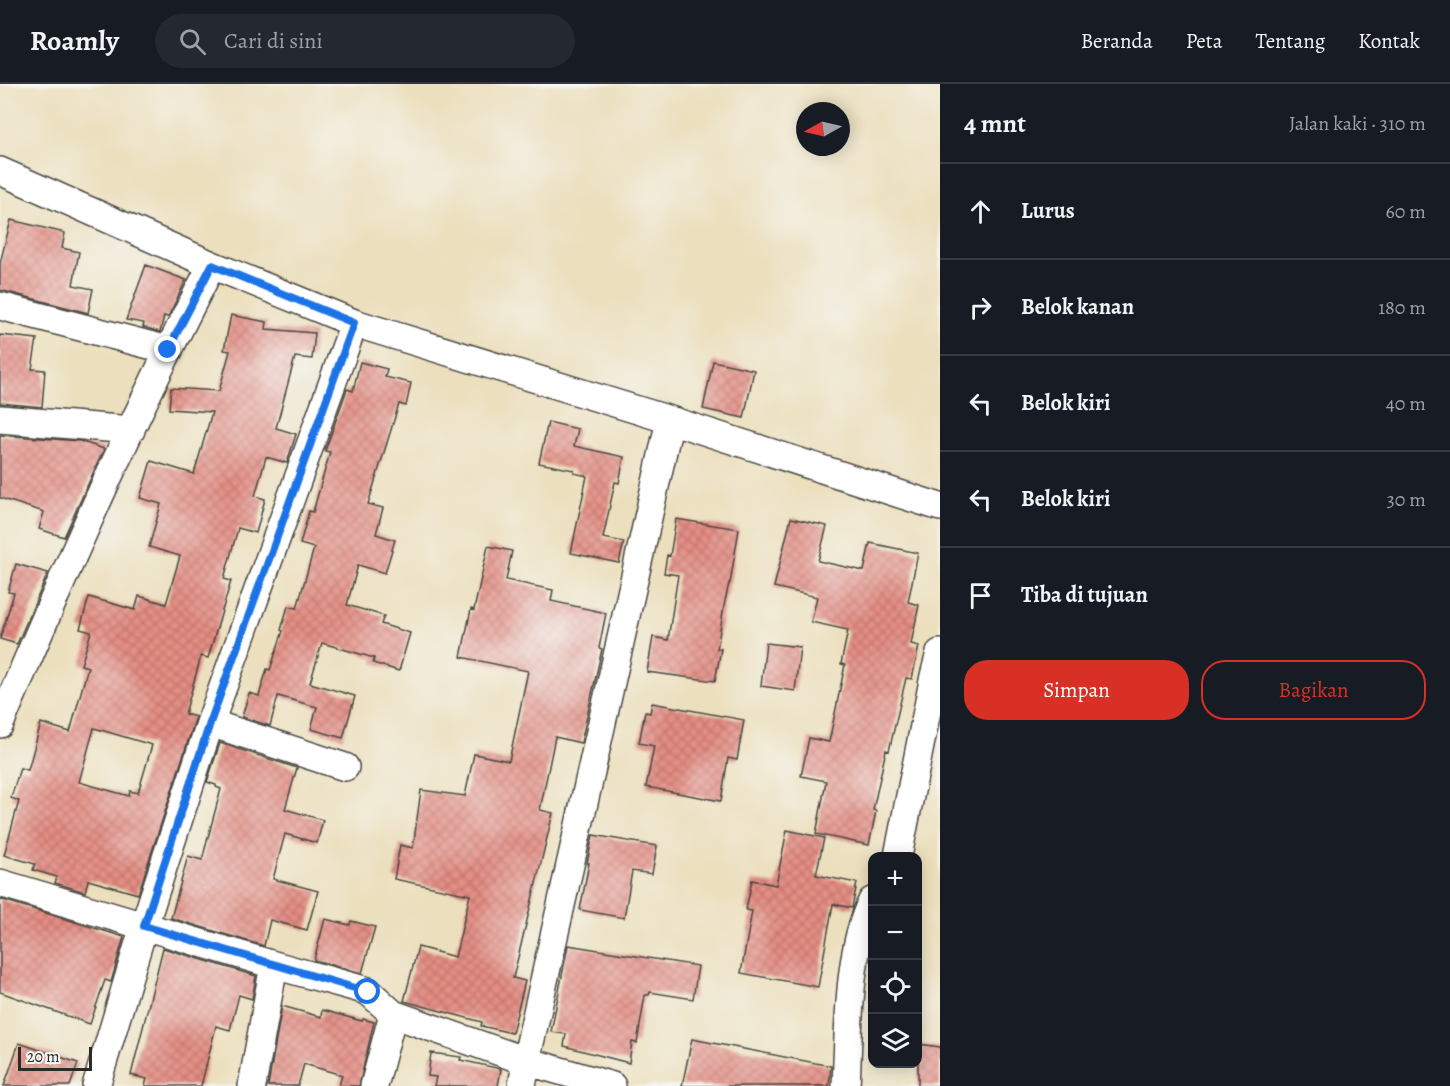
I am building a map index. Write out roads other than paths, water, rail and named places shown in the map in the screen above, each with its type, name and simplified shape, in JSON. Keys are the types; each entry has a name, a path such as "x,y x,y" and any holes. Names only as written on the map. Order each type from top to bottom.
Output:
{"street":[{"path":"0,171 212,265 354,323 670,420 940,507"},
{"path":"0,724 45,617 131,430 168,350 212,265"},
{"path":"0,306 168,350"},
{"path":"96,1086 144,926 210,723 354,323"},
{"path":"0,419 131,430"},
{"path":"524,1074 670,420"},
{"path":"899,852 933,676 940,652"},
{"path":"210,723 345,767"},
{"path":"0,883 368,992 393,1014 524,1074 612,1086"},
{"path":"846,1086 852,989 860,938 871,906"},
{"path":"252,1086 273,965"},
{"path":"374,1086 393,1014"}]}
